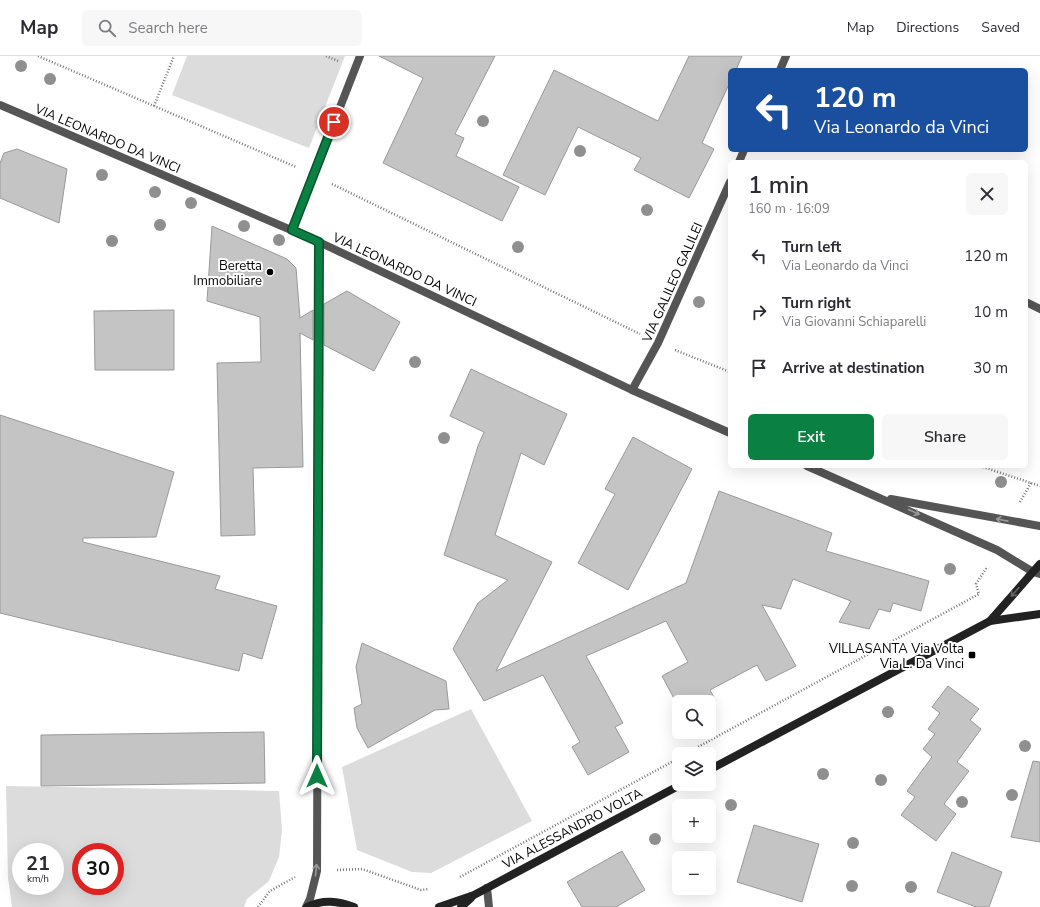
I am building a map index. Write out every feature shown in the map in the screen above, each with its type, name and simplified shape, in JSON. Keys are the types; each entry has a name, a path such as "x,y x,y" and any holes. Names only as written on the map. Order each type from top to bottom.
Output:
{"main road":[{"path":"716,766 990,621 1036,573 1040,564"},
{"path":"990,621 1040,614"},
{"name":"VIA ALESSANDRO VOLTA","path":"439,907 474,895 672,789"},
{"name":"VIA ALESSANDRO VOLTA","path":"461,907 474,895"},
{"path":"306,907 316,903 331,901 341,902 354,907"}],"street":[{"path":"292,230 360,56"},
{"path":"781,68 786,56"},
{"name":"VIA LEONARDO DA VINCI","path":"0,105 319,242 632,390 728,432"},
{"name":"VIA GALILEO GALILEI","path":"632,390 658,343 728,186"},
{"path":"306,907 310,899 317,870 319,242"},
{"path":"1028,303 1040,309"},
{"path":"813,468 997,550 1036,573"},
{"path":"878,496 1040,526"},
{"path":"487,888 489,907"}],"path":[{"path":"38,56 313,175 658,343 728,371"},
{"path":"154,106 174,56"},
{"path":"986,468 1040,486"},
{"path":"1009,521 1030,483"},
{"path":"699,747 979,594 976,584 997,550"},
{"path":"455,880 672,762"},
{"path":"258,907 270,891 299,875 317,870 362,869 421,890 434,888"}],"shaded area":[{"path":"187,56 345,56 309,148 172,95"},
{"path":"471,709 532,821 431,873 412,872 357,850 342,767"},
{"path":"6,786 279,791 282,830 279,857 269,881 247,899 244,907 12,907 8,878"}],"building":[{"path":"379,56 495,56 455,134 464,138 456,156 519,187 502,221 383,163 423,78"},
{"path":"689,56 742,56 737,68 728,68 728,86 702,143 714,149 689,198 634,170 641,158 578,127 545,195 503,175 554,70 658,121"},
{"path":"17,149 67,169 59,223 0,198 0,163 4,153"},
{"path":"212,226 287,259 296,268 300,318 313,310 313,340 300,333 303,467 253,468 255,535 221,536 217,363 261,362 260,317 207,301"},
{"path":"347,291 400,322 374,371 324,345 324,304"},
{"path":"174,310 174,370 95,370 94,311"},
{"path":"471,369 567,414 544,465 521,453 495,535 552,562 496,671 686,583 719,491 832,533 826,551 929,581 921,611 893,603 890,612 879,609 869,629 839,622 851,601 793,579 781,609 762,605 796,666 766,681 757,665 710,690 713,695 672,695 662,676 688,662 666,621 586,656 623,723 615,727 629,752 588,775 572,747 580,742 543,675 484,701 453,649 478,603 508,580 444,555 478,446 484,432 450,416"},
{"path":"0,415 174,472 156,537 83,538 83,542 220,576 215,589 277,606 262,659 243,653 239,671 0,613"},
{"path":"633,437 692,469 628,590 578,563 615,494 605,489"},
{"path":"362,643 446,681 449,709 435,710 368,748 357,728 354,708 362,704 356,667"},
{"path":"948,686 979,709 970,720 981,729 957,762 969,771 944,804 956,814 936,841 901,815 915,797 907,791 932,757 923,749 935,734 928,729 940,713 932,707"},
{"path":"264,732 265,783 41,786 41,735"},
{"path":"1033,761 1040,762 1040,842 1011,837"},
{"path":"754,825 819,844 802,902 737,882"},
{"path":"622,851 645,890 616,907 582,907 567,882"},
{"path":"952,852 1002,872 989,907 976,907 937,892"}],"place":[{"name":"Beretta Immobiliare","path":"270,272"},
{"name":"VILLASANTA Via Volta Via L. Da Vinci","path":"972,655"}],"route":[{"path":"317,776 319,242 292,230 334,122"}]}
